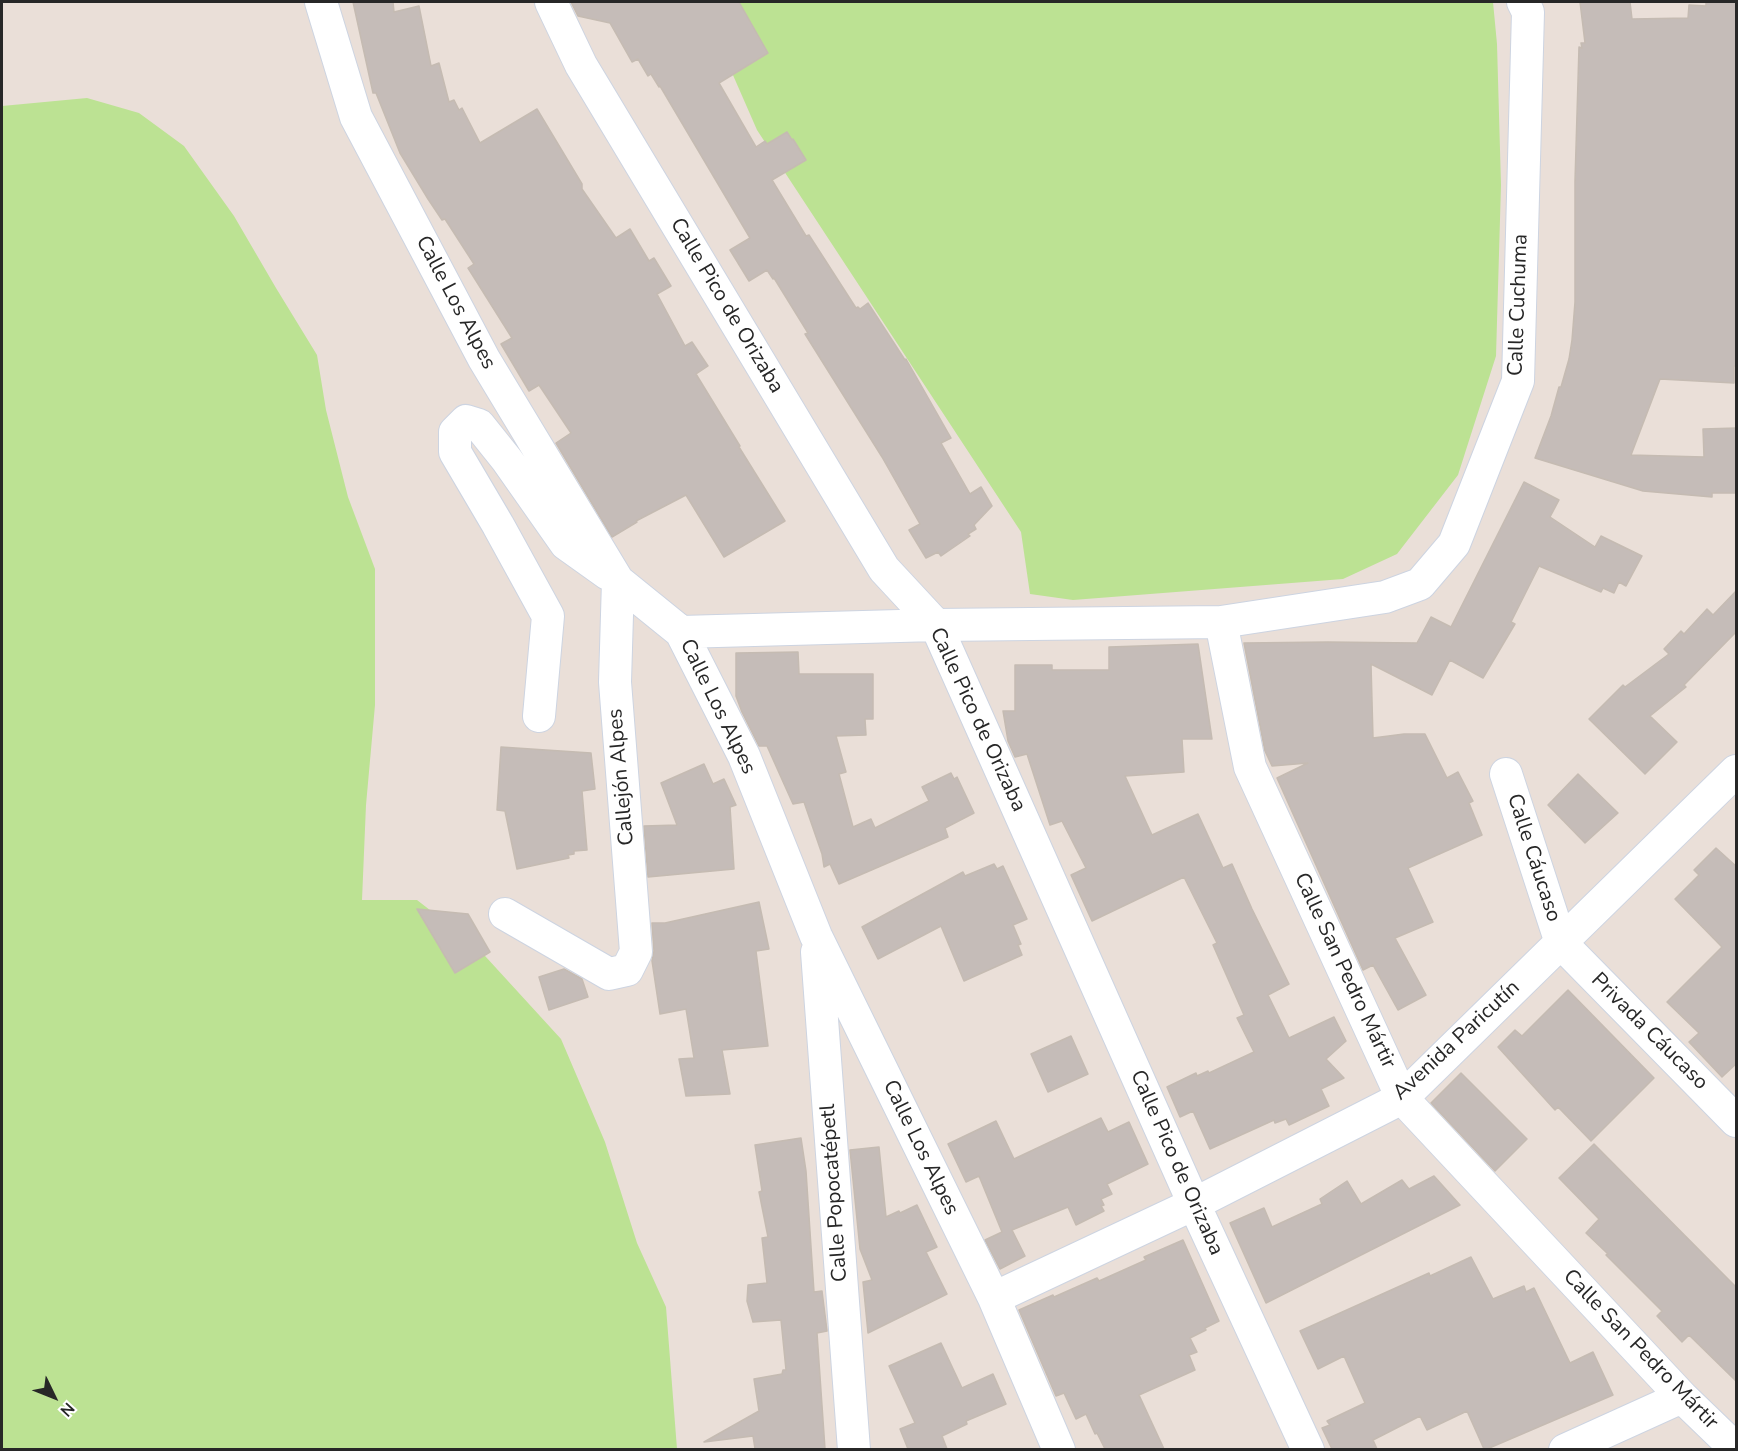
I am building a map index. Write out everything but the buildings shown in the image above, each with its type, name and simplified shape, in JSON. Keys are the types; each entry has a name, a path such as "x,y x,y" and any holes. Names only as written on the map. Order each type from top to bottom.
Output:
{"street":[{"name":"Calle Los Alpes","path":"321,2 356,117 484,358 618,581 681,632 744,756 816,936 994,1298 1059,1449"},
{"name":"Calle Pico de Orizaba","path":"551,2 581,65 884,570 936,625 1194,1204 1308,1449"},
{"name":"Calle Cuchuma","path":"681,632 936,625 1221,622 1385,597 1420,584 1454,544 1518,381 1528,12 1523,2"},
{"path":"539,716 548,616 455,452 455,432 466,421 479,425 507,460 566,544 618,581"},
{"name":"Callejón Alpes","path":"505,914 609,974 627,970 636,952 615,682 618,581"},
{"name":"Calle San Pedro Mártir","path":"1221,622 1250,767 1402,1098 1682,1397 1737,1449"},
{"name":"Calle Cáucaso","path":"1506,774 1561,943"},
{"name":"Avenida Paricutín","path":"994,1298 1194,1204 1402,1098 1561,943 1733,782"},
{"name":"Calle Popocatépetl","path":"816,936 854,1449"},
{"name":"Privada Cáucaso","path":"1561,943 1737,1121"},
{"path":"1565,1449 1682,1397"}],"green space":[{"path":"701,2 1493,2 1497,44 1501,185 1496,356 1458,475 1397,554 1343,579 1073,600 1030,594 1021,532 757,130"},
{"path":"87,98 139,113 184,146 234,216 317,355 326,410 348,497 375,569 375,705 366,805 362,900 417,900 475,945 561,1039 605,1142 637,1243 666,1307 677,1449 2,1449 2,106"}]}
